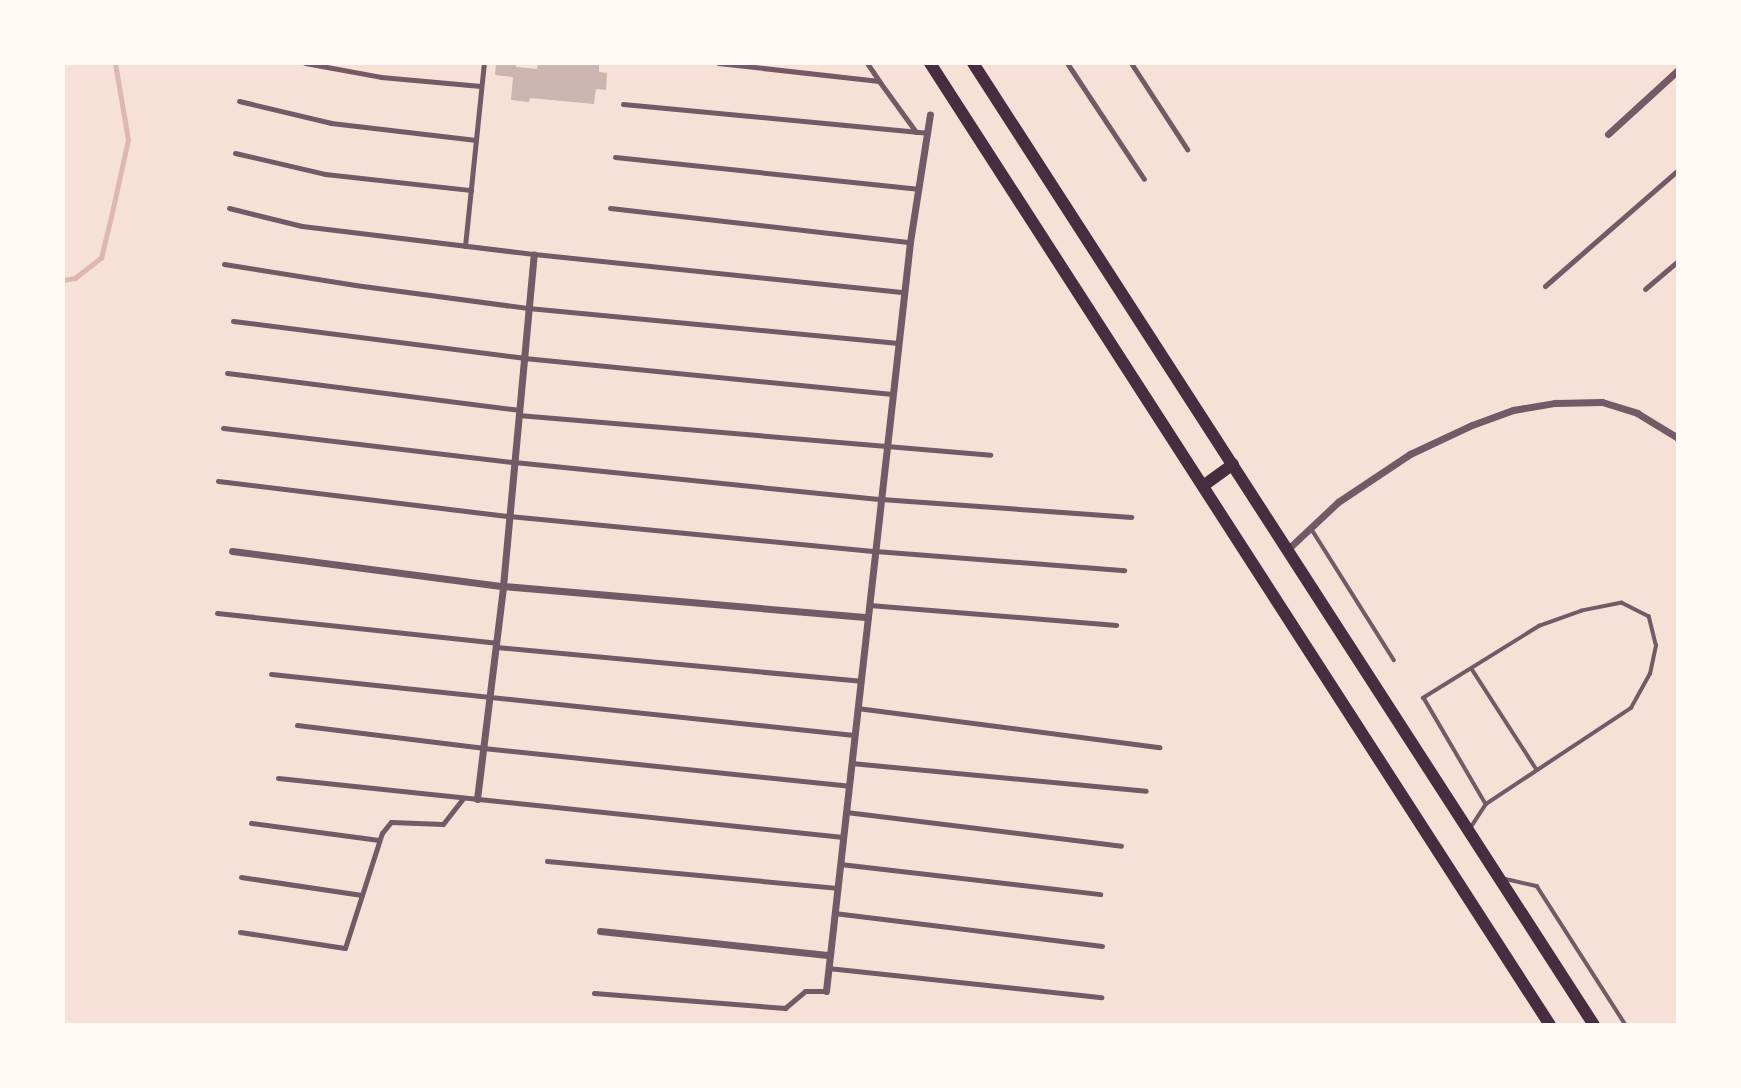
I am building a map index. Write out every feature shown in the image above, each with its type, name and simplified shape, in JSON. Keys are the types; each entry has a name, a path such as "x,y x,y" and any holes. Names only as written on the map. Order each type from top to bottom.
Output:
{"highway":[{"path":"930,63 1550,1025"},
{"path":"973,63 1594,1025"},
{"path":"1203,486 1233,464"}],"street":[{"path":"305,63 381,77 481,86"},
{"path":"465,246 484,63"},
{"path":"718,63 879,81"},
{"path":"867,63 916,132"},
{"path":"1067,63 1144,179"},
{"path":"1131,63 1187,149"},
{"path":"1608,134 1678,70"},
{"path":"239,101 331,123 476,140"},
{"path":"623,104 927,133"},
{"path":"594,993 785,1008 805,991 825,991 904,292 917,189 930,115"},
{"path":"235,153 325,174 471,190"},
{"path":"615,157 917,189"},
{"path":"1545,286 1678,170"},
{"path":"229,208 302,226 534,254 904,292"},
{"path":"610,208 910,242"},
{"path":"477,799 503,586 534,254"},
{"path":"1645,289 1678,261"},
{"path":"224,264 528,308 898,343"},
{"path":"233,321 524,358 892,394"},
{"path":"227,373 519,412 886,448 990,455"},
{"path":"1288,549 1338,502 1410,454 1472,425 1513,411 1555,403 1602,402 1637,413 1678,438"},
{"path":"223,428 514,462 881,499 1131,517"},
{"path":"218,481 509,516 875,551 1124,570"},
{"path":"232,551 503,586 868,617"},
{"path":"869,605 1116,625"},
{"path":"217,613 496,645 860,681"},
{"path":"271,674 854,735"},
{"path":"857,708 1159,747"},
{"path":"296,725 483,748 849,786"},
{"path":"851,762 1146,791"},
{"path":"278,778 843,837"},
{"path":"240,932 345,948 379,840 391,822 443,824 463,798"},
{"path":"846,812 1121,846"},
{"path":"251,823 379,840"},
{"path":"547,861 837,888"},
{"path":"840,864 1100,894"},
{"path":"241,877 362,895"},
{"path":"834,913 1102,946"},
{"path":"600,931 830,955"},
{"path":"828,968 1101,998"}],"lane":[{"path":"1310,527 1394,660"},
{"path":"1468,832 1486,804 1631,709 1650,674 1656,646 1649,617 1622,603 1582,611 1540,626 1424,698 1486,804"},
{"path":"1472,669 1537,770"},
{"path":"1497,877 1537,886 1626,1025"}],"building":[{"path":"496,63 516,63 516,67 537,69 538,63 599,63 599,72 607,73 606,90 596,89 594,104 530,98 529,102 511,100 513,77 495,75"}],"waterway":[{"path":"63,280 75,278 101,258 111,217 128,140 115,63"}]}
